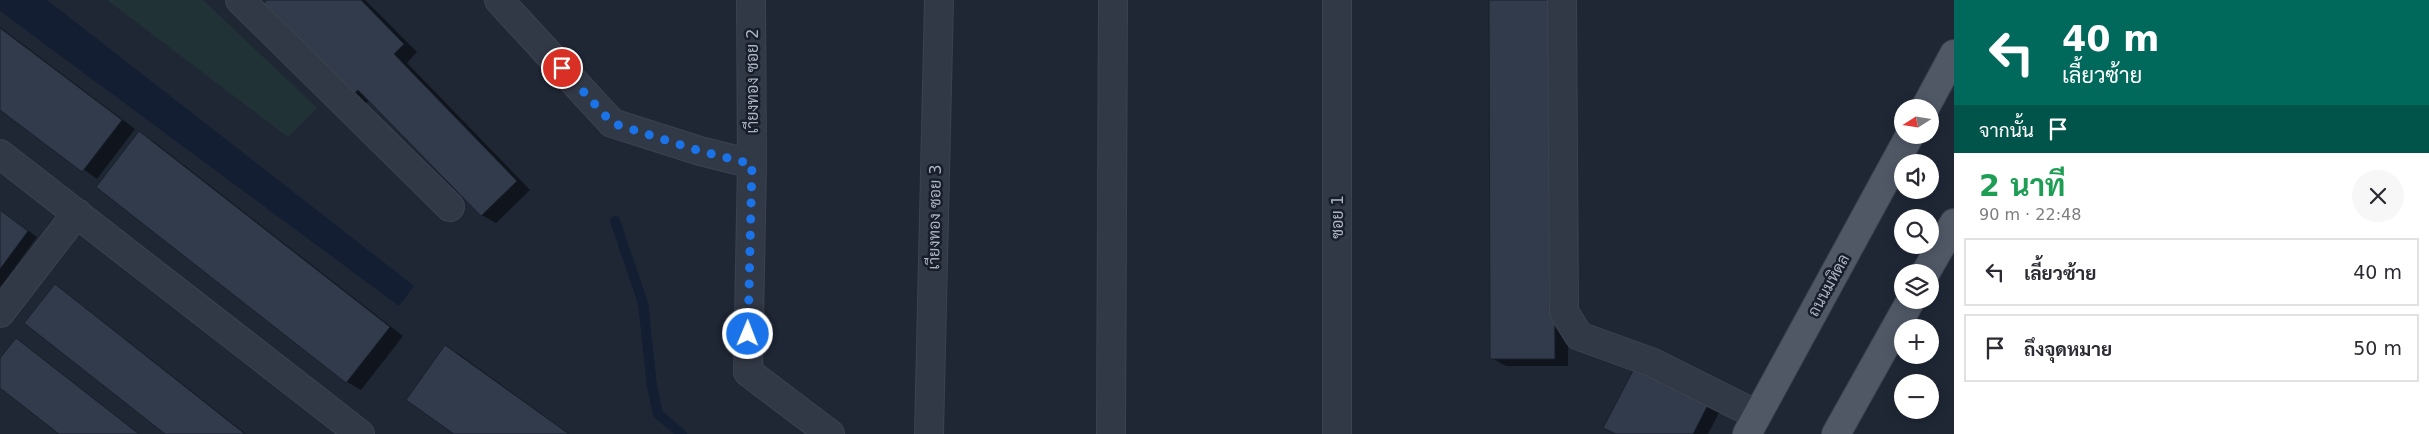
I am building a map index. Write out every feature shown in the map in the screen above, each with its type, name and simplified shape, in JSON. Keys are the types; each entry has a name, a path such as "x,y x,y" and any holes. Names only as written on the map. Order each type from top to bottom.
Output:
{"main road":[{"path":"1930,99 1954,54"},
{"name":"ถนนมหิดล","path":"1752,425 1905,144"},
{"path":"1931,264 1954,223"},
{"path":"1836,434 1906,309"}],"street":[{"path":"240,0 450,207"},
{"path":"499,0 612,123 700,151 752,164"},
{"name":"เาียงทอง ซอย 2","path":"752,0 752,164 748,372 830,434"},
{"name":"เาียงทอง ซอย 3","path":"929,434 939,0"},
{"path":"1111,434 1113,0"},
{"name":"ซอย 1","path":"1337,0 1337,434"},
{"path":"1562,0 1564,312 1578,336 1651,362 1752,425"},
{"path":"0,154 360,434"},
{"path":"0,313 77,213"}],"shaded area":[{"path":"107,0 203,0 317,108 288,137"}],"water":[{"path":"0,0 47,0 414,286 399,306 0,11"}],"building":[{"path":"267,0 361,0 404,44 394,54 517,181 481,216 358,90 351,96 262,5"},
{"path":"1489,0 1553,0 1555,359 1490,359"},
{"path":"0,28 122,120 82,172 0,110"},
{"path":"139,131 390,327 346,383 96,187"},
{"path":"0,210 28,231 0,269"},
{"path":"55,284 245,434 165,434 24,323"},
{"path":"16,338 139,434 59,434 0,388 0,358"},
{"path":"445,345 569,434 454,434 406,400"},
{"path":"1637,363 1710,401 1693,434 1616,434 1603,428"}],"waterway":[{"path":"615,221 643,303 652,386 658,414 682,434"}],"route":[{"path":"562,68 612,123 700,151 752,164 748,334"}]}
